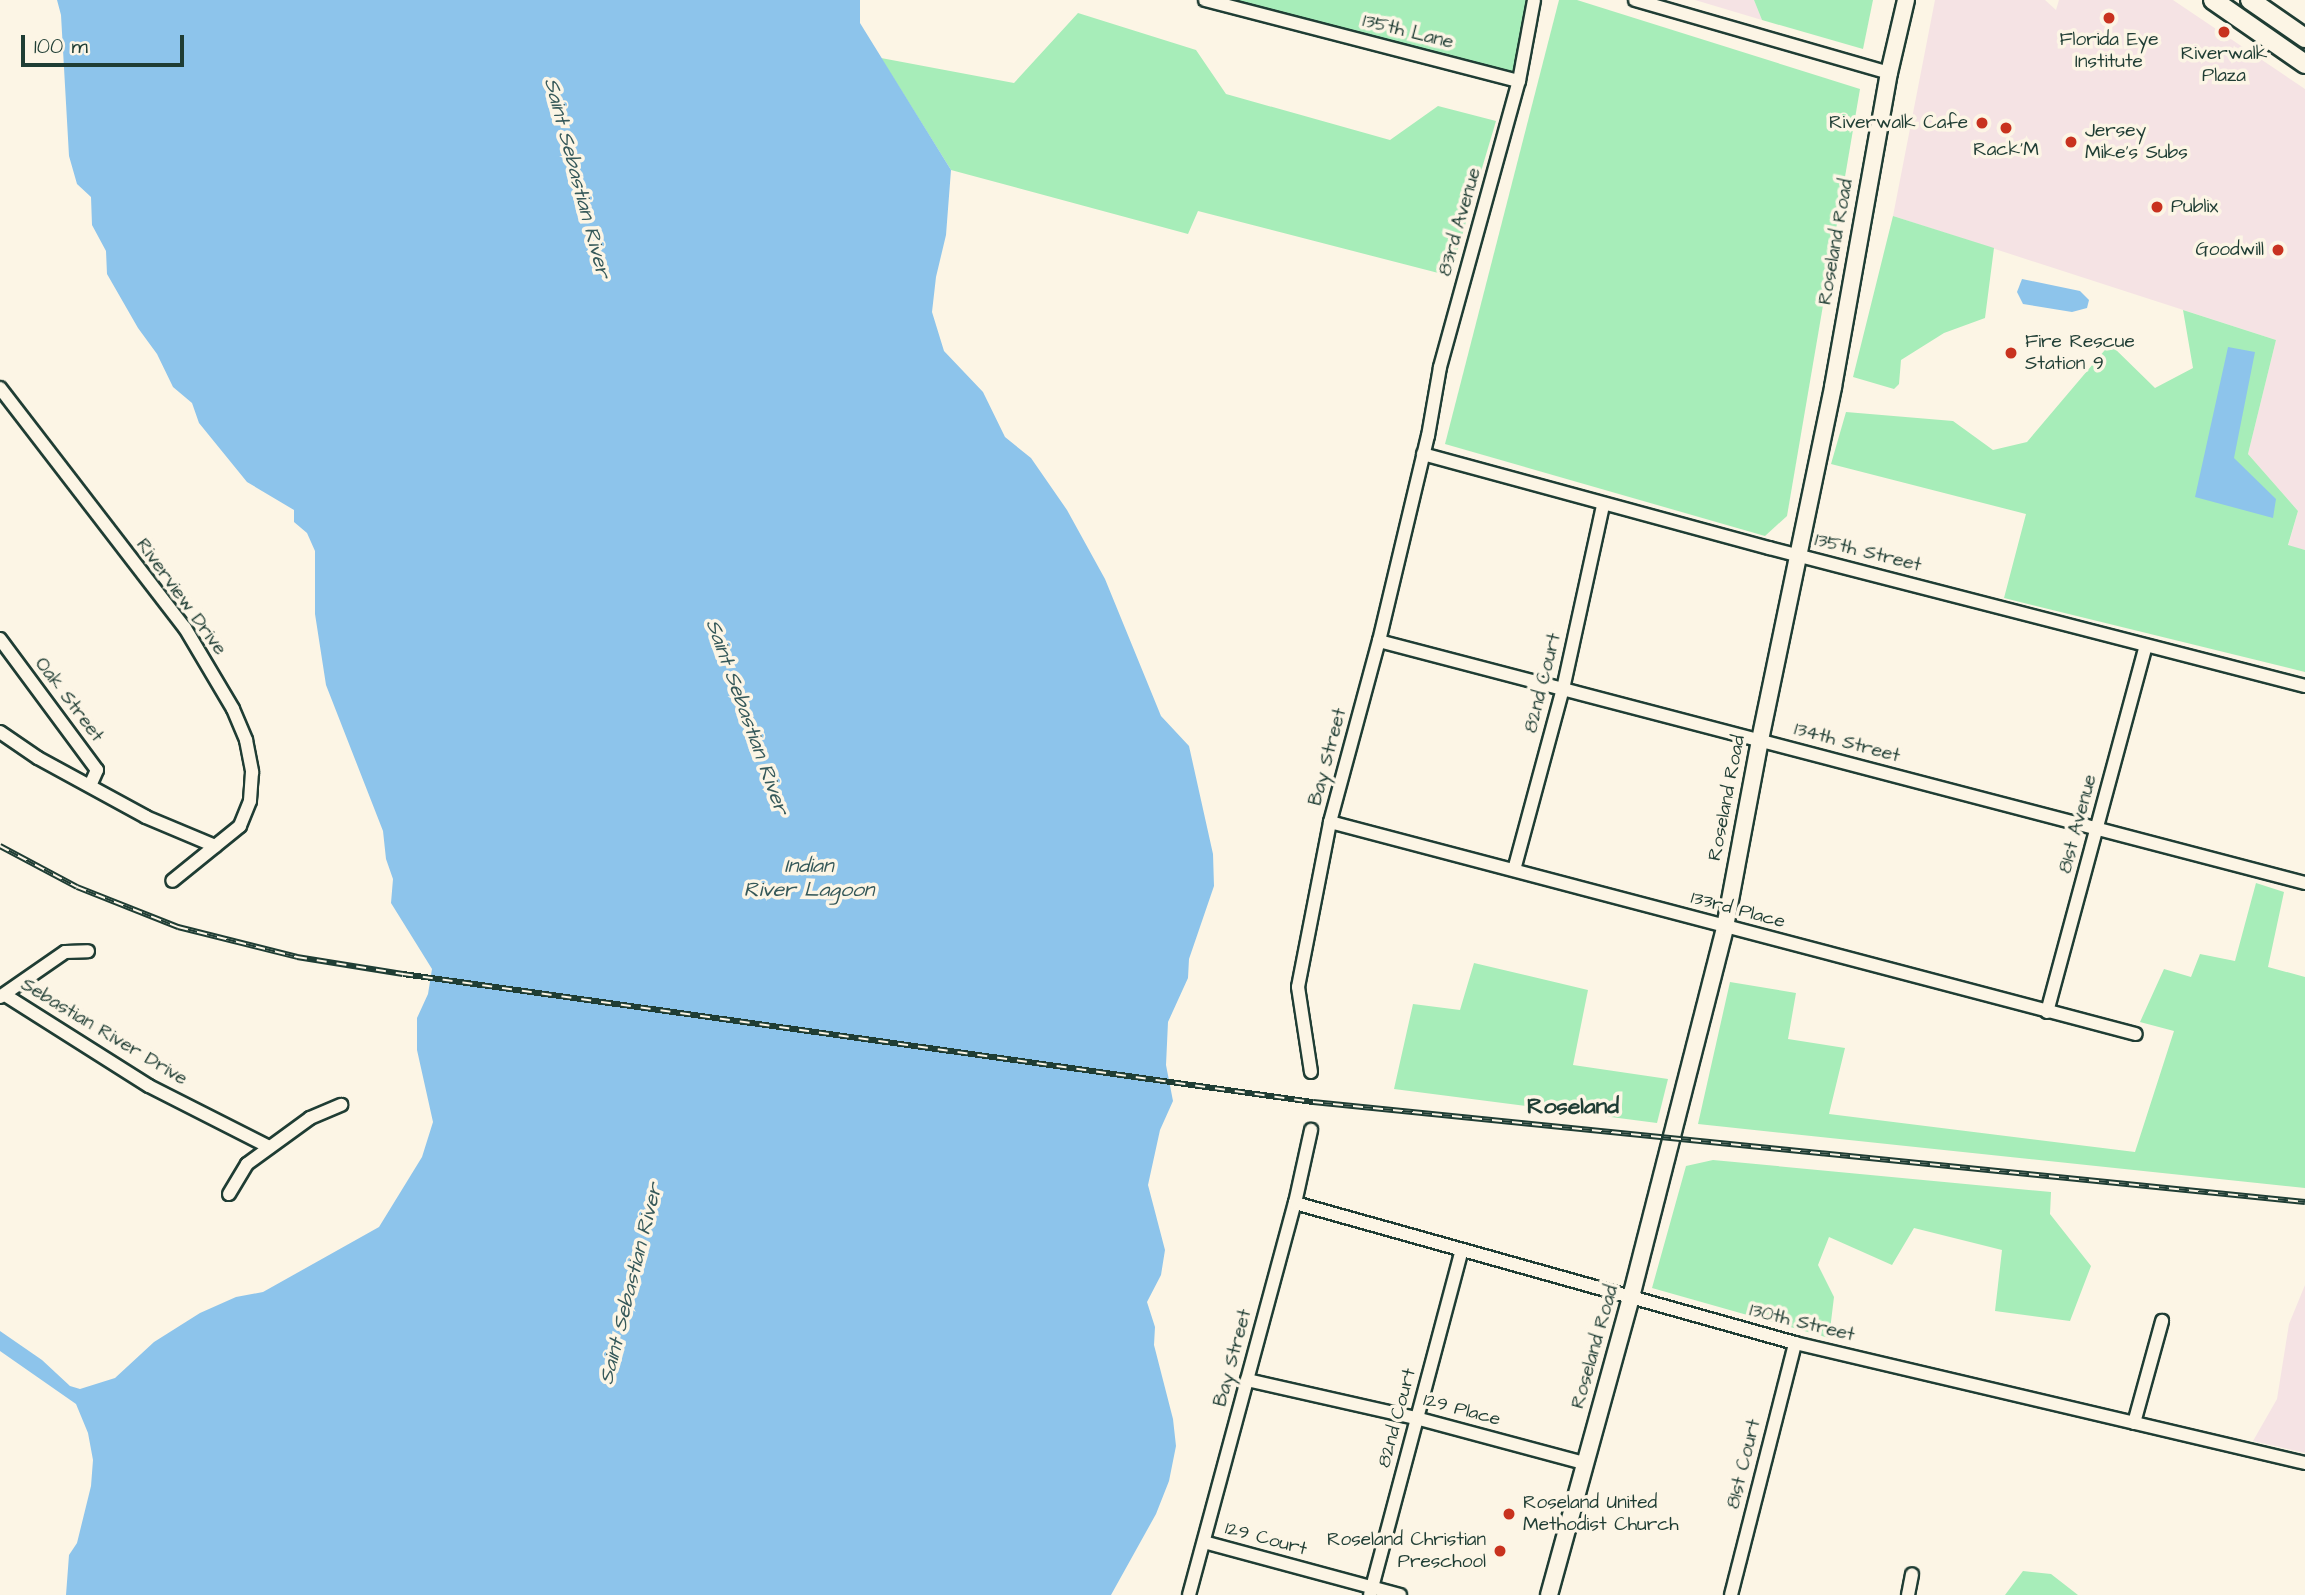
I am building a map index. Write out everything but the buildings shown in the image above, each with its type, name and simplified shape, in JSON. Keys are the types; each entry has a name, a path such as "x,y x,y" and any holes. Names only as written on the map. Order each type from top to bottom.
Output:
{"main road":[{"name":"Roseland Road","path":"1549,1595 1631,1297 1725,927 1797,555 1833,387 1889,73 1906,0"},
{"path":"2213,0 2305,64"},
{"path":"2250,0 2305,38"},
{"path":"2277,45 2305,52"}],"street":[{"name":"135th Lane","path":"1205,0 1519,81"},
{"name":"83rd Avenue","path":"1423,454 1440,367 1519,81 1534,0"},
{"path":"1635,0 1889,73"},
{"name":"Riverview Drive","path":"0,388 185,628 233,709 246,740 252,772 250,801 240,826 172,881"},
{"name":"135th Street","path":"1423,454 1603,505 2305,686"},
{"name":"Bay Street","path":"1311,1072 1298,987 1330,822 1379,641 1423,454"},
{"name":"82nd Court","path":"1514,870 1563,690 1603,505"},
{"name":"Oak Street","path":"0,639 97,770 90,786"},
{"name":"134th Street","path":"1379,641 2305,883"},
{"name":"81st Avenue","path":"2047,1012 2146,646"},
{"path":"0,732 38,758 146,817 215,846"},
{"name":"133rd Place","path":"1330,822 2136,1034"},
{"name":"Sebastian River Drive","path":"88,951 65,952 2,996 109,1057 149,1086 269,1147"},
{"path":"229,1194 247,1164 310,1118 341,1105"},
{"name":"Bay Street","path":"1189,1595 1295,1203 1311,1130"},
{"name":"130th Street","path":"1295,1203 1795,1343 2305,1463"},
{"name":"82nd Court","path":"1371,1592 1462,1250"},
{"path":"2134,1423 2162,1321"},
{"name":"81st Court","path":"1731,1595 1795,1343"},
{"name":"129 Place","path":"1247,1380 1416,1418 1584,1463"},
{"name":"129 Court","path":"1204,1542 1371,1592 1400,1595"},
{"path":"1908,1595 1912,1574"}],"shaded area":[{"path":"1695,0 1754,0 1762,20"},
{"path":"1935,0 2045,0 2056,10 2059,0 2173,0 2305,89 2305,550 2288,546 2298,511 2248,454 2276,340 1893,216"},
{"path":"2305,1285 2305,1453 2253,1441 2277,1399 2289,1324"}],"green space":[{"path":"1226,0 1526,0 1514,77"},
{"path":"1559,0 1577,0 1860,89 1787,516 1765,536 1445,444"},
{"path":"1754,0 1873,0 1863,49 1762,20"},
{"path":"1078,13 1196,50 1226,94 1390,140 1438,106 1496,121 1450,276 1198,211 1188,234 951,170 881,58 1014,83"},
{"path":"1893,216 1994,248 1985,318 1944,333 1901,360 1899,384 1894,389 1853,377"},
{"path":"2183,310 2276,340 2248,454 2298,511 2288,545 2305,550 2305,672 2004,598 2026,514 1831,464 1846,412 1953,421 1993,450 2027,442 2110,344 2155,388 2193,368"},
{"path":"2256,883 2284,892 2268,967 2305,977 2305,1188 1698,1124 1730,982 1796,993 1788,1039 1845,1048 1829,1114 2135,1152 2174,1031 2140,1022 2164,969 2191,977 2200,954 2235,961"},
{"path":"1474,963 1588,990 1573,1065 1668,1079 1657,1123 1394,1089 1413,1004 1460,1010"},
{"path":"1713,1160 2051,1192 2050,1214 2091,1266 2070,1321 1995,1311 2002,1250 1914,1228 1892,1265 1829,1237 1818,1265 1834,1297 1829,1338 1652,1288 1686,1166"},
{"path":"2023,1571 2051,1574 2078,1595 2005,1595"}],"water":[{"name":"Indian River Lagoon","path":"57,0 860,0 860,23 951,170 946,235 936,277 932,312 944,351 983,392 1005,437 1031,458 1067,510 1105,579 1161,716 1189,746 1213,854 1214,886 1189,959 1188,978 1168,1022 1166,1065 1173,1101 1160,1130 1148,1185 1165,1250 1161,1275 1147,1302 1155,1327 1154,1345 1173,1419 1176,1446 1169,1481 1156,1514 1111,1595 66,1595 69,1555 77,1543 91,1486 93,1460 88,1433 76,1404 0,1351 0,1331 42,1360 70,1386 80,1389 115,1378 154,1342 200,1313 236,1297 263,1292 379,1227 422,1157 433,1122 417,1050 417,1018 428,994 432,969 391,903 393,879 386,859 383,831 326,685 315,614 315,551 307,533 294,522 294,510 247,482 199,423 192,403 173,387 157,354 138,328 107,274 106,251 92,225 91,197 77,184 69,156 61,15"},
{"path":"2022,279 2080,291 2089,300 2087,308 2072,312 2023,304 2017,292"},
{"path":"2228,347 2255,352 2234,458 2276,499 2273,518 2195,497"}],"railway":[{"path":"0,846 77,887 178,927 297,957 403,974 1313,1102 2305,1202"}],"place":[{"name":"Florida Eye Institute","path":"2109,18"},
{"name":"Riverwalk Plaza","path":"2224,32"},
{"name":"Riverwalk Cafe","path":"1982,123"},
{"name":"Rack'M","path":"2006,128"},
{"name":"Jersey Mike's Subs","path":"2071,142"},
{"name":"Publix","path":"2157,207"},
{"name":"Goodwill","path":"2278,250"},
{"name":"Fire Rescue Station 9","path":"2011,353"},
{"name":"Roseland United Methodist Church","path":"1509,1514"},
{"name":"Roseland Christian Preschool","path":"1500,1551"}],"district":[{"name":"Roseland","path":"1573,1106"}],"water label":[{"name":"Saint Sebastian River","path":"577,178"},
{"name":"Saint Sebastian River","path":"747,717"},
{"name":"Saint Sebastian River","path":"631,1284"}]}
